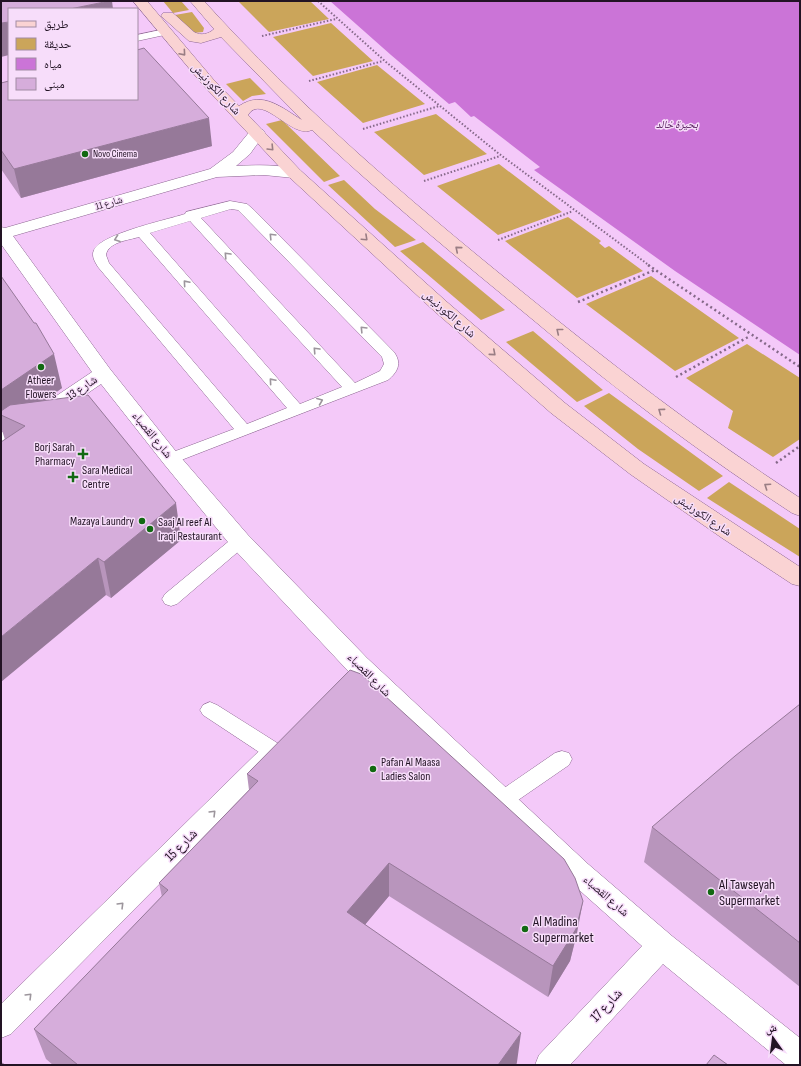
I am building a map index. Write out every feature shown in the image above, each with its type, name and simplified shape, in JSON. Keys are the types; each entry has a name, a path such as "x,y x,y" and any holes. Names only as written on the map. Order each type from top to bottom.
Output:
{"main road":[{"path":"197,1 221,28 320,128 416,214 617,378 723,456 800,508"},
{"path":"145,6 170,17 186,34 193,38 211,36 220,32 221,28"},
{"name":"شارع الكورنيش","path":"145,6 208,82 294,173 440,306 564,412 637,469 800,578"},
{"path":"240,115 241,112 248,106 266,104 276,108 296,124 320,128"}],"street":[{"name":"شارع 11","path":"216,172 238,157 252,141 256,133"},
{"name":"شارع 11","path":"2,233 216,172 264,170 294,173"},
{"name":"شارع القصباء","path":"2,233 103,373 172,459 351,673 501,801 662,945 800,1057"},
{"name":"شارع 13","path":"1,443 103,373"},
{"name":"شارع 15","path":"1,1024 283,744"},
{"name":"شارع 17","path":"550,1065 662,945"}],"lane":[{"path":"138,38 166,32"},
{"path":"172,459 245,431 297,410 352,389 387,374 390,370 392,362 388,355 246,210 230,205 191,215 116,239 103,245 99,250 100,259 245,431"},
{"path":"191,215 352,389"},
{"path":"141,231 297,410"},
{"path":"171,599 240,541"},
{"path":"210,710 283,744"},
{"path":"501,801 562,759"}],"path":[{"path":"318,1 336,19 384,61 501,156 573,211 750,336 800,367"},
{"path":"262,36 336,19"},
{"path":"309,81 384,61"},
{"path":"363,128 439,106"},
{"path":"424,181 501,156"},
{"path":"498,240 573,211"},
{"path":"578,302 656,270"},
{"path":"676,377 750,336"},
{"path":"776,463 800,446"}],"green space":[{"path":"163,1 181,1 189,10 173,13"},
{"path":"238,1 310,1 329,19 269,32"},
{"path":"192,12 204,28 203,32 193,33 175,15"},
{"path":"331,23 373,61 313,76 273,37"},
{"path":"377,65 425,104 363,123 317,82"},
{"path":"250,78 266,94 252,96 243,101 226,84"},
{"path":"436,114 487,154 424,175 374,132"},
{"path":"282,120 340,176 324,182 266,124"},
{"path":"499,164 562,212 498,235 437,186"},
{"path":"344,180 375,209 416,240 395,247 328,185"},
{"path":"568,217 601,241 599,243 605,248 609,246 643,271 577,298 505,241"},
{"path":"423,242 505,310 481,320 400,251"},
{"path":"651,276 739,338 675,371 586,304"},
{"path":"533,331 603,390 577,402 506,342"},
{"path":"747,344 800,378 800,439 773,457 728,428 733,411 686,378"},
{"path":"609,393 723,476 699,491 638,449 584,406"},
{"path":"729,482 800,529 800,557 707,498"}],"water":[{"name":"بحيرة خالد","path":"330,1 800,1 800,355 675,271 534,170 540,167 474,116 471,117 455,102 449,104"}],"building":[{"path":"1,1 109,1 75,8 8,8 8,22 1,23"},
{"path":"144,48 209,118 14,169 1,150 1,83 8,81 8,100 138,100 138,50"},
{"path":"1,276 34,323 36,323 54,354 1,390"},
{"path":"88,395 176,503 104,562 98,558 1,637 1,442 25,426 1,415 1,411 10,405"},
{"path":"350,670 361,674 564,859 575,878 583,901 576,929 553,966 389,863 347,912 521,1033 498,1065 78,1065 34,1029 168,890 159,883 258,781 247,774"},
{"path":"800,704 800,943 652,827 735,756"},
{"path":"714,1055 728,1065 706,1065"}],"place":[{"name":"Novo Cinema","path":"85,154"},
{"name":"Atheer Flowers","path":"41,367"},
{"name":"Borj Sarah Pharmacy","path":"83,454"},
{"name":"Sara Medical Centre","path":"73,477"},
{"name":"Mazaya Laundry","path":"142,521"},
{"name":"Saaj Al reef Al Iraqi Restaurant","path":"150,529"},
{"name":"Pafan Al Maasa Ladies Salon","path":"373,769"},
{"name":"Al Tawseyah Supermarket","path":"711,892"},
{"name":"Al Madina Supermarket","path":"525,929"}]}
